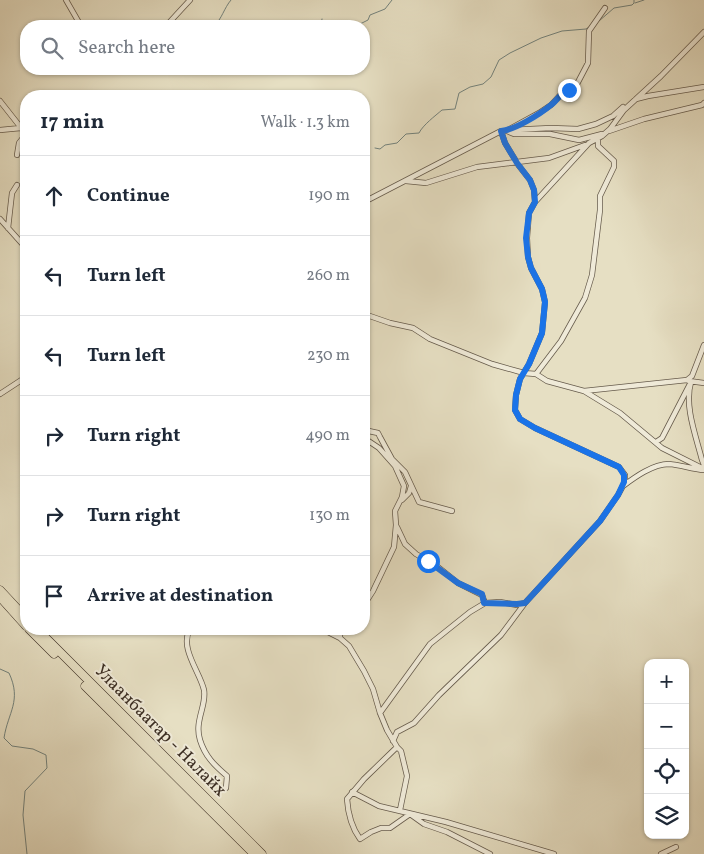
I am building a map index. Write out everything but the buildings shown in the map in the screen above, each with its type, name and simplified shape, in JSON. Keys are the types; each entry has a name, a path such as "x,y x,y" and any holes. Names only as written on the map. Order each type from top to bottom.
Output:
{"highway":[{"path":"0,590 20,612"},
{"path":"0,597 20,619"},
{"name":"Улаанбаатар - Налайх","path":"35,635 254,854"},
{"name":"Улаанбаатар - Налайх","path":"43,635 262,854"}],"street":[{"path":"66,0 78,20"},
{"path":"172,20 190,0"},
{"path":"370,199 437,163 528,120 551,105 563,92 577,84 588,63 589,31 605,8"},
{"path":"404,181 426,183 477,167 549,158 598,139 624,110 704,32"},
{"path":"503,131 551,128 578,129 604,120 635,99 704,88"},
{"path":"0,101 20,127"},
{"path":"503,131 514,134 550,134 579,140 644,119 703,104"},
{"path":"0,130 20,128"},
{"path":"503,131 505,143 530,180 534,190 535,202"},
{"path":"536,374 574,321 585,298 592,275 600,196 614,167 614,161 598,146 598,139"},
{"path":"17,155 20,142"},
{"path":"393,741 397,732 414,723 439,695 501,635 525,603 600,521 624,482 624,475 619,467 568,444 520,419 515,410 516,395 542,333 545,302 542,289 531,268 527,247 526,238 529,213 535,202 589,143"},
{"path":"8,228 12,193 17,185"},
{"path":"0,219 20,241"},
{"path":"370,316 413,328 430,339 492,364 524,373 536,374 547,381 584,391 620,413 662,448 704,469"},
{"path":"584,391 687,380 692,376 704,345"},
{"path":"0,394 20,381"},
{"path":"680,381 704,383"},
{"path":"656,442 662,438 690,382"},
{"path":"690,382 688,393 692,422 704,465"},
{"path":"370,431 378,433 392,459 405,472 419,502 452,511"},
{"path":"370,442 379,448 411,484"},
{"path":"622,487 642,474 662,465 668,464 704,469"},
{"path":"370,596 394,547 395,511 404,491 404,486 396,466"},
{"path":"399,502 409,493 411,484"},
{"path":"396,526 405,544 416,554 438,567 458,583 482,594 484,603"},
{"path":"380,713 430,644 463,618 484,603 525,603"},
{"path":"188,635 187,646 205,693 198,724 199,738 207,757 227,776 226,788"},
{"path":"334,635 340,638"},
{"path":"338,635 349,646 364,671 373,688 380,713 393,741 401,751 406,776 400,810"},
{"path":"397,748 352,792 347,799 347,808 352,828 360,840 371,832 381,828 390,828 410,814"},
{"path":"352,792 378,806 446,822 554,854"},
{"path":"410,814 424,824 447,832 490,854"},
{"path":"661,854 676,847"}],"waterway":[{"path":"219,20 231,0"},
{"path":"368,20 370,15 385,9 392,0"},
{"path":"599,21 614,8 632,5 634,0"},
{"path":"635,3 644,0"},
{"path":"375,148 380,149 385,145 397,143 406,134 419,133 442,110 455,109 459,93 470,87 483,84 491,77 499,60 510,53 541,38 562,31 586,29 589,27"},
{"path":"0,669 9,673 14,691 13,706 4,738 12,746 33,749 46,755 47,768 25,791 23,815 27,854"}],"route":[{"path":"428,561 458,583 482,594 484,603 525,603 600,521 618,495 624,482 624,475 619,467 535,428 520,419 515,410 520,379 529,364 542,333 545,302 542,289 531,268 526,238 529,213 535,202 534,190 530,180 505,143 501,131 506,131 528,120 551,105 563,92 569,90"}]}
